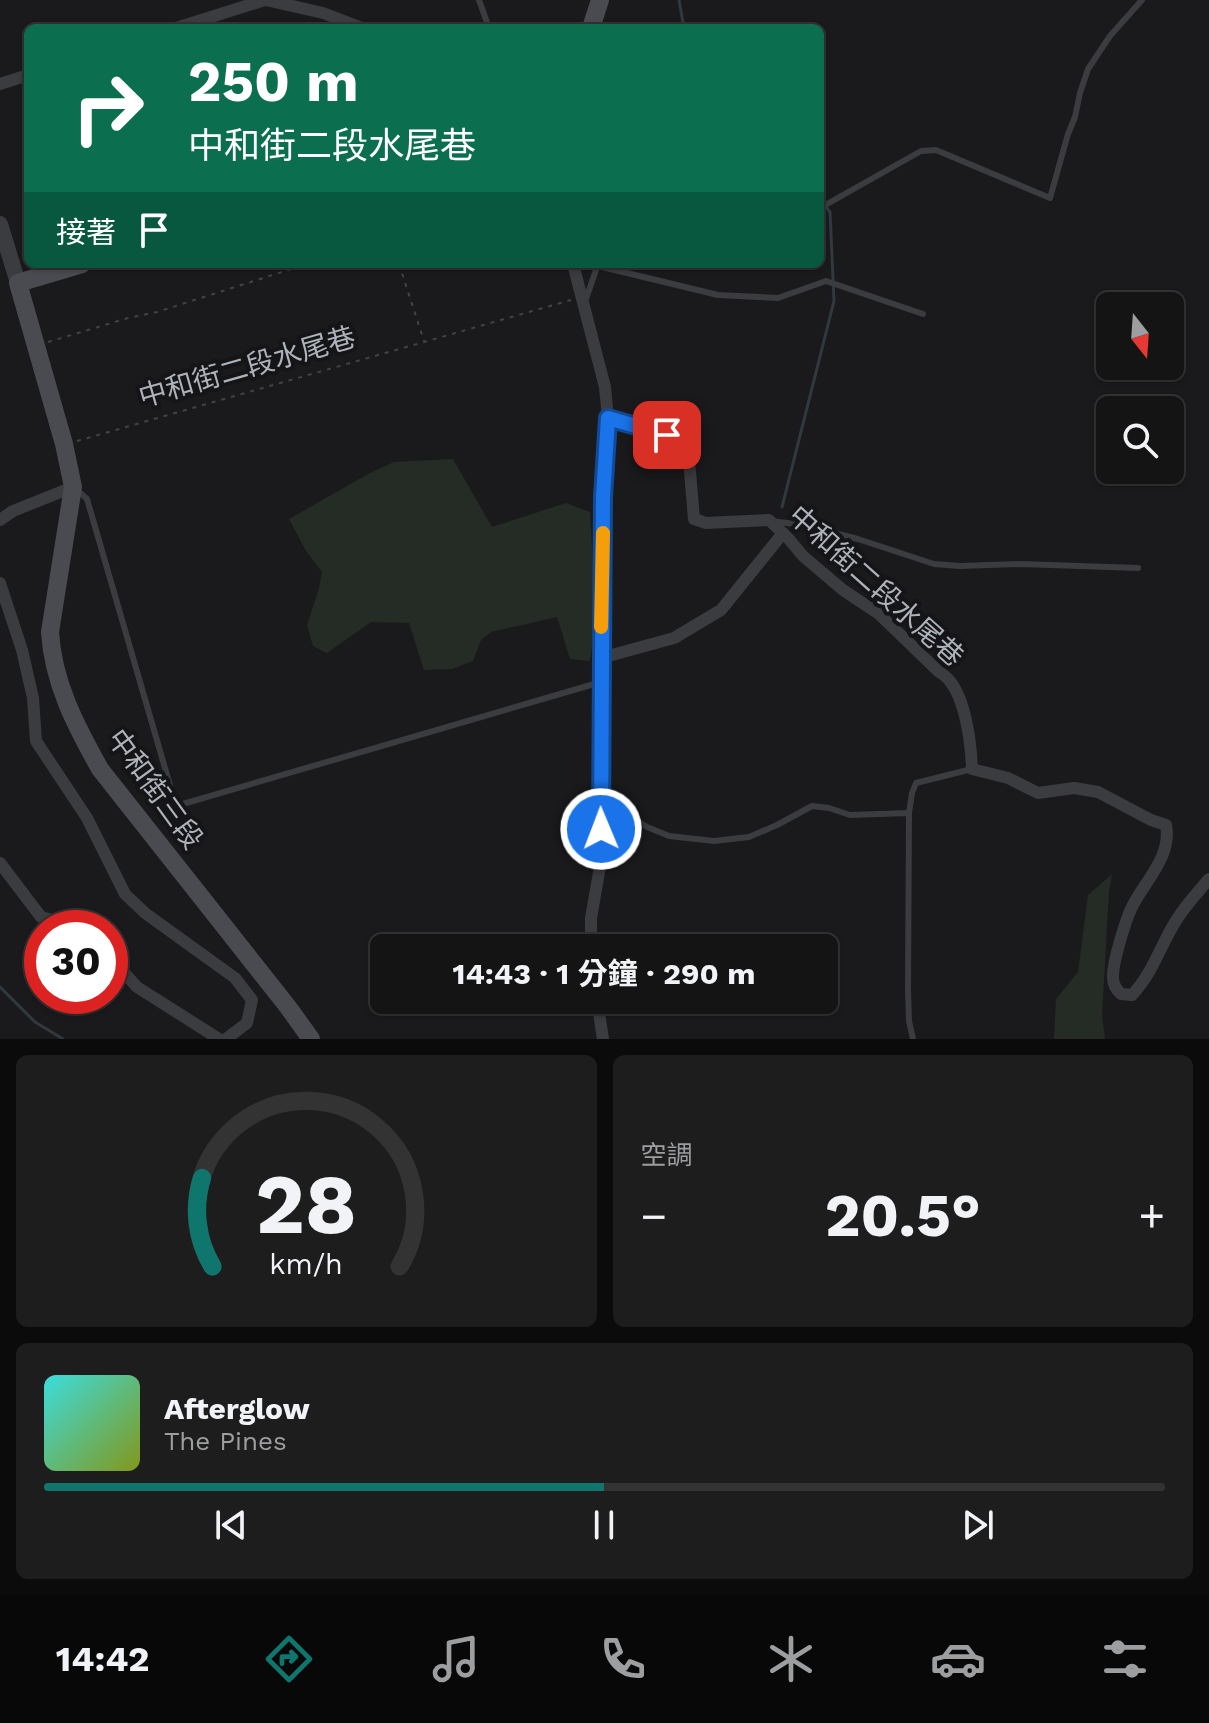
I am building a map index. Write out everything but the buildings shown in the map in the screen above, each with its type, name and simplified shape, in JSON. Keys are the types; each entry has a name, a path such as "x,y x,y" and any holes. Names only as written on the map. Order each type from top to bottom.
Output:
{"main road":[{"path":"592,24 600,0"},
{"path":"18,283 69,268"},
{"name":"中和街三段","path":"18,283 64,444 73,487 50,632 51,649 65,702 100,769 311,1039"}],"street":[{"path":"189,24 266,0 323,13 352,24"},
{"path":"0,84 24,76"},
{"path":"0,224 18,283"},
{"path":"574,268 605,387 608,418 603,497 601,861 591,934"},
{"name":"中和街二段水尾巷","path":"608,418 667,435 686,451 694,519 706,523 769,520 803,556 843,590 879,614 949,679 957,694 971,740 972,769"},
{"path":"0,520 13,511 73,487"},
{"path":"601,658 674,638 721,610 783,533"},
{"path":"0,583 22,650 33,698 36,741 87,818 125,894 145,913 235,978 252,1000 247,1023 226,1039"},
{"path":"972,769 1008,778 1038,793 1074,788 1098,792 1166,825 1168,836 1163,853 1132,907 1113,968 1115,988 1121,994 1132,995 1138,989 1178,917 1209,879"},
{"path":"0,863 36,910"},
{"path":"128,977 137,987 219,1039"},
{"path":"599,1014 603,1039"}],"lane":[{"path":"479,0 488,24"},
{"path":"824,206 921,151 936,150 1050,198 1088,69 1110,36 1142,0"},
{"path":"583,300 597,268"},
{"path":"610,268 718,295 778,298 826,281 923,314"},
{"path":"73,487 87,499 176,806 601,682"},
{"path":"769,520 803,525 934,564 1138,568"},
{"path":"913,1039 908,990 909,813 912,793 916,783 972,769"},
{"path":"600,797 647,827 669,836 714,841 749,837 812,806 850,815 909,813"}],"path":[{"path":"36,346 157,312 294,268"},
{"path":"400,268 424,341"},
{"name":"中和街二段水尾巷","path":"64,444 424,341 583,300"},
{"path":"176,806 179,827"}],"shaded area":[{"path":"453,459 492,527 566,503 590,512 596,617 590,661 570,659 557,617 491,632 481,640 473,661 452,669 424,670 409,623 371,622 327,653 313,646 307,625 322,572 306,551 289,519 394,462"},
{"path":"1112,874 1102,1016 1105,1039 1054,1039 1056,999 1078,972 1088,895"}],"waterway":[{"path":"679,0 683,24"},
{"path":"782,507 834,301 830,212 824,204"},
{"path":"0,987 35,1022 63,1039"}],"slow traffic":[{"path":"601,627 603,533"}],"route":[{"path":"601,829 603,497 608,418 667,435"}]}
